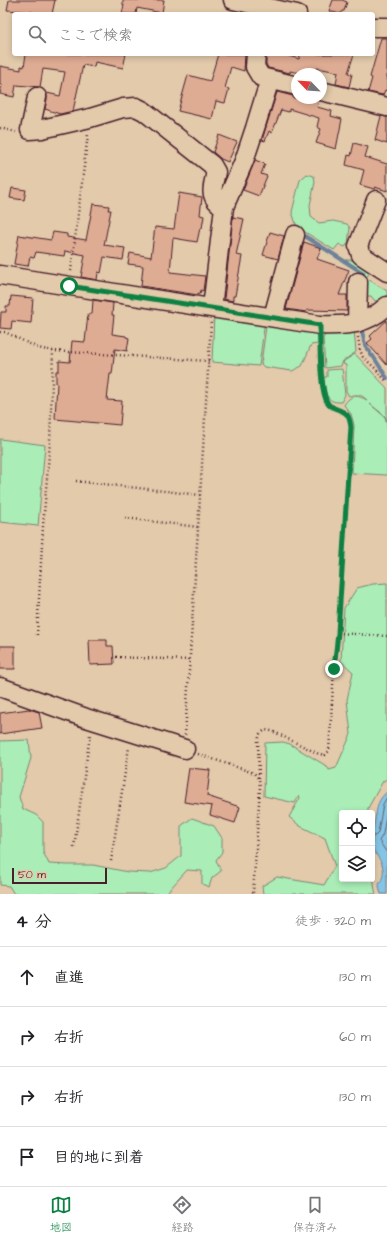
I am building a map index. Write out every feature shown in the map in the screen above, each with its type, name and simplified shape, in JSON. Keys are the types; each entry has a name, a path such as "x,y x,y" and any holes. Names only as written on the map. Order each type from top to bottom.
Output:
{"street":[{"path":"233,0 262,10 280,12"},
{"path":"375,27 387,27"},
{"path":"256,56 255,67 261,77 291,84"},
{"path":"212,308 224,207 244,161 270,79"},
{"path":"327,92 387,106"},
{"path":"37,97 30,130 42,129 90,118 123,108 136,107 144,111 212,165 216,172 212,186 212,197 217,203 224,207"},
{"path":"376,200 358,246 361,255 387,272"},
{"path":"273,317 295,235"},
{"path":"0,275 320,325 342,326 357,323 385,310"},
{"path":"357,323 358,282"},
{"path":"0,687 92,720 184,749"}],"path":[{"path":"69,286 90,118"},
{"path":"212,308 184,749 254,773 259,779"},
{"path":"357,323 360,350 363,357 387,382"},
{"path":"253,894 260,787 258,741 260,734 265,730 272,731 319,754 325,755 329,751 351,427 346,413 329,406 326,399 323,389 320,353 320,325"},
{"path":"0,332 5,332 38,348 53,351 208,361"},
{"path":"37,635 43,526 50,442 53,351"},
{"path":"76,481 200,495"},
{"path":"125,518 198,526"},
{"path":"338,633 387,636"},
{"path":"116,656 190,660"},
{"path":"74,847 92,720"},
{"path":"111,861 131,733"}],"green space":[{"path":"307,174 314,176 315,182 310,205 311,217 319,223 333,221 347,224 350,228 348,243 345,247 339,244 334,250 297,227 292,212 300,180"},
{"path":"346,260 353,260 369,271 387,278 387,282 370,272 366,278 387,291 387,298 375,301 371,296 365,296 365,308 372,308 364,312 364,272"},
{"path":"214,315 265,320 259,366 212,362"},
{"path":"267,319 317,328 318,344 311,345 302,366 292,371 264,367 261,364"},
{"path":"354,330 356,352 343,361 341,366 325,368 323,338 328,332"},
{"path":"355,354 387,388 387,422 385,416 370,404 385,417 387,424 387,475 352,473 354,425 351,414 344,405 354,396 367,400 359,395 349,396 346,391 346,365 343,364 344,361"},
{"path":"342,369 345,395 341,402 335,402 326,395 324,377 327,377 327,370"},
{"path":"0,439 45,445 38,526 0,522"},
{"path":"387,583 387,779 383,781 368,810 339,810 339,882 374,882 376,894 263,894 262,886 277,877 324,885 335,866 325,838 300,826 289,817 300,798 299,795 295,803 264,796 265,743 283,742 290,744 328,767 329,770 336,768 351,734 347,700 353,672 341,661 344,608 357,588 373,584"},
{"path":"29,740 31,758 19,797 23,809 36,815 43,822 43,852 49,864 93,865 128,872 150,873 166,868 181,856 181,826 192,818 214,826 222,838 222,852 216,860 221,871 212,878 209,887 202,884 202,871 187,870 168,891 168,894 14,894 9,886 0,885 0,741"}],"water":[{"path":"387,792 387,894 381,894 379,885 382,877 383,866 375,853 375,820 379,802"}],"building":[{"path":"9,0 55,0 52,12 7,10"},
{"path":"123,0 164,0 162,12 137,8 136,12 122,12"},
{"path":"333,0 342,0 347,2 344,11 329,11"},
{"path":"381,38 387,38 387,91 385,90 383,95 368,92 372,78 370,77"},
{"path":"26,56 126,56 123,68 95,62 94,67 83,65 73,111 60,114 45,109 47,93 60,96 65,72 43,69 40,87 16,85 14,97 0,94 2,85 0,85 0,66 21,70 21,66 24,67"},
{"path":"217,56 245,56 244,71 231,67 225,88 229,89 225,103 216,101 212,119 178,111 188,75 210,81"},
{"path":"266,56 289,56 299,59 300,56 353,56 348,73 352,74 349,87 336,84 338,72 327,70 327,68 291,68 290,73 268,68 266,64"},
{"path":"277,92 291,96 291,104 318,104 317,107 332,111 331,116 342,119 336,149 316,143 321,129 317,127 319,118 289,109 289,112 281,110 272,133 269,131 265,141 262,140"},
{"path":"381,116 387,117 387,144 375,140"},
{"path":"219,135 237,142 228,162 221,159 213,152"},
{"path":"354,143 368,147 365,157 387,164 387,191 375,187 374,189 360,185 364,170 346,165 348,155 351,156"},
{"path":"255,160 265,164 261,174 267,176 259,196 243,190"},
{"path":"12,188 26,190 24,200 10,198"},
{"path":"179,193 202,197 200,215 204,216 197,242 173,238 170,272 205,276 203,291 201,290 200,294 198,293 198,295 141,286 143,266 128,264 130,253 151,257 155,227 174,229"},
{"path":"93,204 109,206 108,210 111,210 104,245 125,248 123,260 104,257 101,273 98,272 97,280 81,277 85,255 65,251 64,256 36,252 34,258 30,257 28,266 14,264 19,235 51,240 53,232 67,234 67,237 86,240"},
{"path":"233,217 244,219 236,255 242,256 233,301 224,299"},
{"path":"270,232 284,236 278,259 263,255"},
{"path":"304,242 321,248 317,259 349,270 339,295 347,295 347,311 307,310 306,312 286,309"},
{"path":"11,296 33,298 31,323 12,321 11,329 0,328 1,312 6,312 6,306 10,306"},
{"path":"93,300 113,303 112,315 114,315 112,334 126,336 129,338 127,351 115,349 107,400 122,401 120,425 55,419 57,383 56,371 59,371 59,361 70,362 72,341 85,342 88,314 92,314"},
{"path":"387,320 387,365 367,343 372,339 370,336"},
{"path":"89,640 107,640 107,646 113,646 114,664 90,665"},
{"path":"0,646 15,646 15,669 0,669"},
{"path":"29,709 39,712 42,728 0,734 0,713"},
{"path":"189,768 210,770 207,796 240,807 235,823 210,815 212,806 184,802"}],"waterway":[{"path":"300,233 363,273 363,279"},
{"path":"361,327 365,345 370,352 370,355 373,356 387,378"}],"route":[{"path":"69,286 320,325 320,353 323,389 326,399 329,406 346,413 351,427 338,633 334,669"}]}
